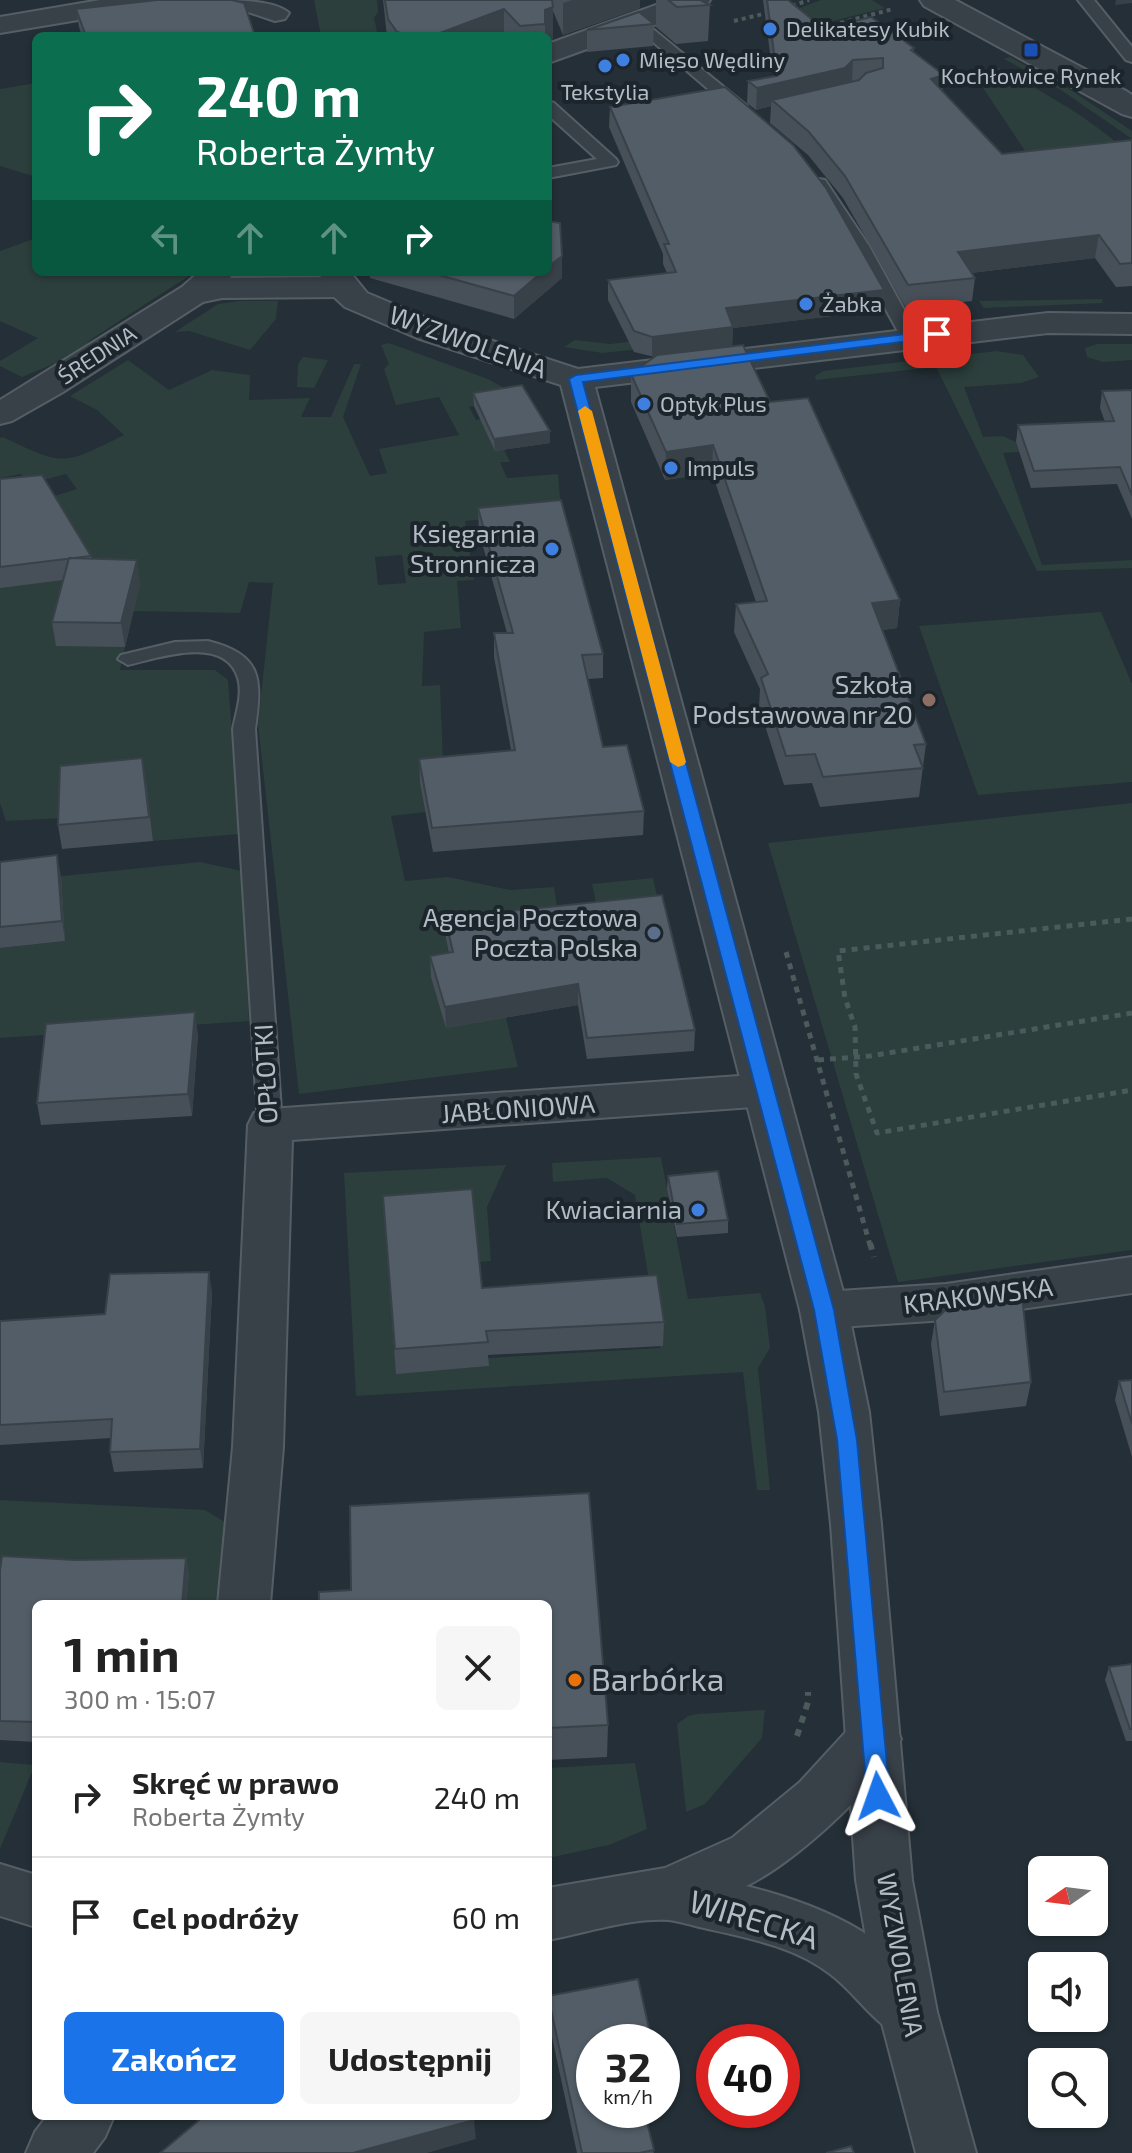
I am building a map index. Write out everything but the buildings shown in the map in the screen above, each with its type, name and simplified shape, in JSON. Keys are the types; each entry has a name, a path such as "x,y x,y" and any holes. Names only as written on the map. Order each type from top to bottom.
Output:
{"street":[{"path":"0,25 122,3 178,0"},
{"path":"226,0 250,3 275,16"},
{"path":"552,53 696,0"},
{"path":"947,2 1132,108"},
{"name":"ŚREDNIA","path":"0,414 193,294 213,276"},
{"name":"ŚREDNIA","path":"193,294 222,288 338,280"},
{"name":"WYZWOLENIA","path":"338,280 356,300 429,331 513,361 576,379 824,1310 844,1412 884,1880 908,2012 946,2153"},
{"path":"576,379 1048,323 1132,324"},
{"name":"JABŁONIOWA","path":"270,1125 766,1090"},
{"name":"OPŁOTKI","path":"244,1600 258,1447 270,1125"},
{"name":"KRAKOWSKA","path":"824,1310 946,1302 1132,1275"},
{"name":"WIRECKA","path":"552,1913 629,1898 669,1894 752,1856 819,1799 874,1739"},
{"path":"0,1890 32,1900"},
{"name":"WIRECKA","path":"669,1894 798,1927 843,1949 908,2012"},
{"path":"56,2153 81,2120"}],"lane":[{"path":"1086,0 1132,57"},
{"path":"637,21 752,119"},
{"path":"552,110 610,162 552,172"},
{"path":"809,171 841,214 910,337"},
{"name":"OPŁOTKI","path":"128,659 191,644 230,657 246,672 249,688 244,729 270,1125"}],"path":[{"path":"819,39 810,31 898,8"},
{"path":"1132,919 838,951 845,998 855,1027 856,1074 877,1133 1132,1090"},
{"path":"783,943 888,1307"},
{"path":"818,1060 1132,1013"}],"green space":[{"path":"314,0 377,0 378,12 374,18 377,32 320,32"},
{"path":"821,0 872,0 885,8 813,26 792,11"},
{"path":"1010,57 1068,88 1132,131 1132,139 1061,90 1004,59"},
{"path":"997,67 1085,118 1132,157 1040,173 973,73"},
{"path":"32,84 32,176 0,166 0,89"},
{"path":"32,239 32,276 189,276 90,340 75,355 22,377 0,366 0,361 38,338 0,321 0,251"},
{"path":"1102,299 1103,303 984,308 979,301"},
{"path":"278,301 276,319 250,350 189,331 175,332 218,304"},
{"path":"695,334 692,344 602,353 564,347 575,340 610,344"},
{"path":"389,343 488,379 522,398 469,407 476,420 488,418 510,462 500,462 507,478 558,474 561,511 465,521 474,580 457,581 461,628 424,632 422,686 440,685 443,764 419,767 426,812 391,816 405,881 448,877 510,890 554,887 560,927 446,940 450,956 506,1018 518,1067 299,1094 258,724 273,583 249,582 240,613 133,611 120,670 215,670 228,680 240,834 153,841 145,782 63,818 6,821 0,803 0,587 45,499 77,489 66,474 32,483 20,474 0,478 0,438 39,454 64,458 75,457 124,435 97,410 70,396 128,360 169,390 212,370 250,375 249,400 310,398 301,417 331,417 354,364 361,364 343,417 370,476 387,473 379,449 459,435 439,397 396,405 384,369 389,364 381,345","holes":["402,555 406,583 378,585 375,557"]},
{"path":"1097,344 1132,344 1132,360 1103,362 1087,357 1085,348"},
{"path":"997,351 1023,355 1039,377 1021,383 964,387 983,437 1003,436 1016,442 1019,452 1003,453 1042,565 1132,560 1132,568 1037,571 936,367 816,380 815,376 823,371"},
{"path":"303,357 328,360 314,388 297,387 298,364"},
{"path":"1101,612 1132,684 1132,782 978,795 919,626"},
{"path":"1132,803 1132,1250 898,1282 768,843"},
{"path":"200,862 242,871 249,1021 0,1038 0,948 65,941 14,881"},
{"path":"653,878 661,914 600,922 592,884"},
{"path":"661,1157 688,1299 760,1293 765,1306 770,1348 758,1368 770,1490 757,1490 743,1372 356,1396 344,1173 506,1165 487,1207 491,1261 478,1262 397,1373 488,1366 488,1358 660,1348 635,1195 607,1178 553,1182 552,1163"},
{"path":"0,1500 205,1510 231,1526 222,1600 187,1600 189,1578 81,1580 0,1613"},
{"path":"765,1710 762,1738 705,1804 686,1812 677,1724 697,1714"},
{"path":"0,1762 32,1765 32,1772 0,1849"},
{"path":"635,1763 647,1829 609,1845 552,1857 552,1768"}],"slow traffic":[{"path":"585,411 678,762"}],"place":[{"name":"Delikatesy Kubik","path":"770,29"},
{"name":"Kochłowice Rynek","path":"1031,50"},
{"name":"Mięso Wędliny","path":"623,60"},
{"name":"Tekstylia","path":"605,66"},
{"name":"Żabka","path":"806,304"},
{"name":"Optyk Plus","path":"644,404"},
{"name":"Impuls","path":"671,468"},
{"name":"Księgarnia Stronnicza","path":"552,549"},
{"name":"Szkoła Podstawowa nr 20","path":"929,700"},
{"name":"Agencja Pocztowa Poczta Polska","path":"654,933"},
{"name":"Kwiaciarnia","path":"698,1210"},
{"name":"Barbórka","path":"575,1680"}],"route":[{"path":"878,1796 844,1412 824,1310 576,379 937,334"}]}
